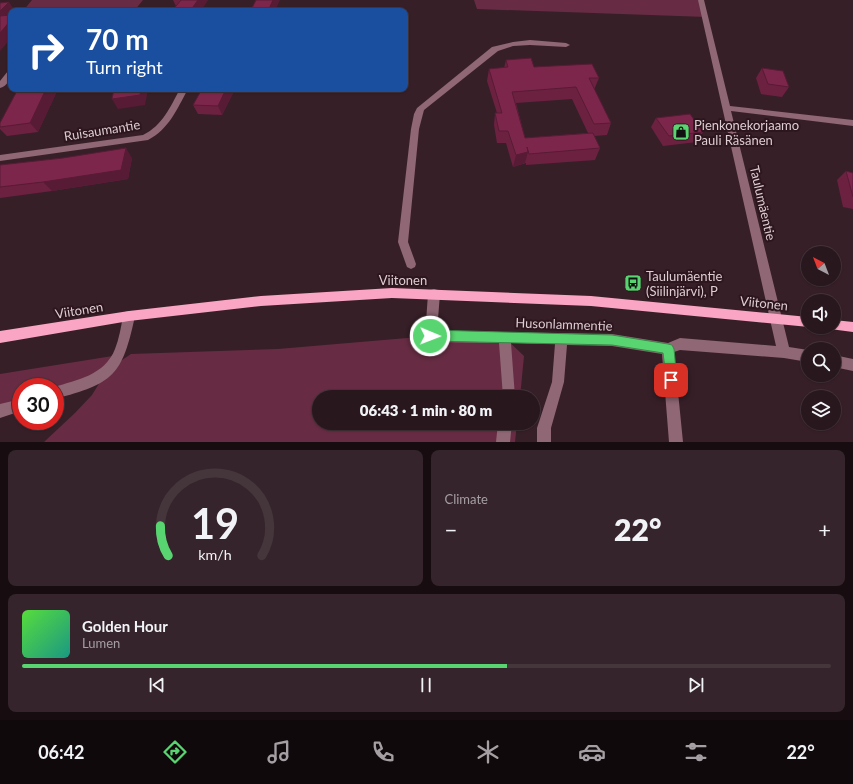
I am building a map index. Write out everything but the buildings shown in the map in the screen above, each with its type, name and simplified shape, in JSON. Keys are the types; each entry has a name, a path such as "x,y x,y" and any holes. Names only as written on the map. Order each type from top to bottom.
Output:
{"main road":[{"name":"Viitonen","path":"0,337 129,316 261,301 392,293 591,301 801,321"},
{"path":"841,326 853,327"}],"street":[{"name":"Taulumäentie","path":"702,0 784,352"},
{"path":"411,264 403,242 416,121 422,108 495,49 508,44 536,41 566,45"},
{"path":"0,86 8,77"},
{"name":"Ruisaumantie","path":"0,158 145,138 155,134 165,124 182,92"},
{"path":"727,108 853,123"},
{"name":"Husonlammentie","path":"434,294 430,336 612,340 668,349 680,344 784,352 801,355"},
{"path":"64,391 103,376 112,367 119,354 129,316"},
{"path":"504,337 508,390"},
{"path":"544,442 544,428 558,382 561,339"},
{"path":"668,349 676,442"},
{"path":"841,362 853,365"},
{"path":"0,411 12,408"},
{"path":"503,442 505,430"}],"shaded area":[{"path":"32,0 143,0 136,8 25,8"},
{"path":"474,0 701,0 707,17 477,9"},
{"path":"431,336 504,337 524,356 521,390 312,390 312,430 516,430 515,442 44,442 57,430 64,430 64,423 92,395 103,377 64,385 64,378 12,378 12,408 0,411 0,374 119,355 113,366 131,354 278,349"}],"place":[{"name":"Pienkonekorjaamo Pauli Räsänen","path":"681,132"},
{"name":"Taulumäentie (Siilinjärvi), P","path":"633,283"}],"route":[{"path":"430,336 612,340 668,349 671,380"}]}
